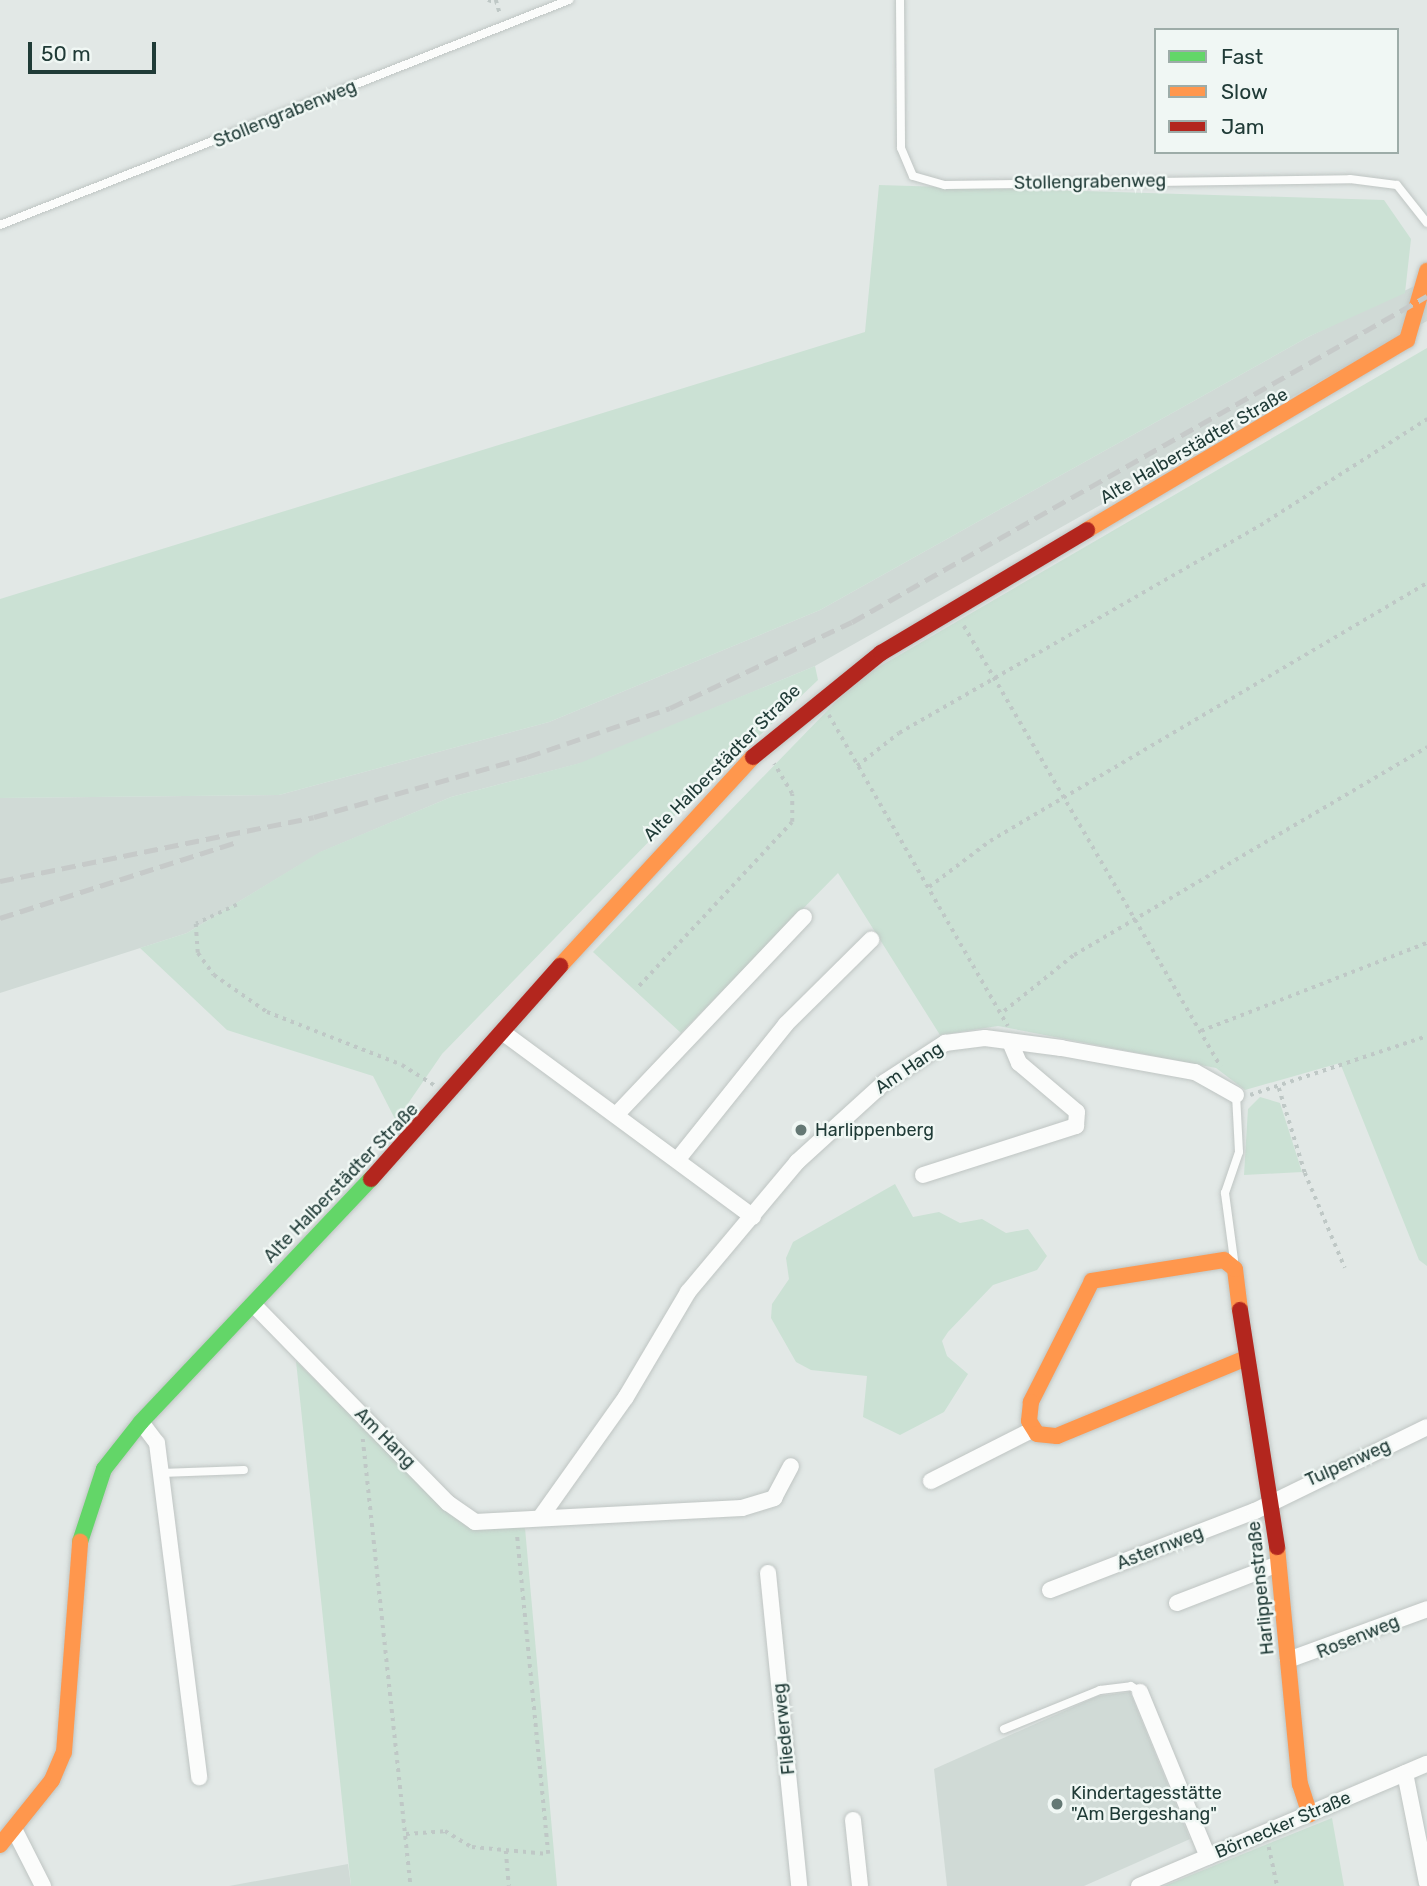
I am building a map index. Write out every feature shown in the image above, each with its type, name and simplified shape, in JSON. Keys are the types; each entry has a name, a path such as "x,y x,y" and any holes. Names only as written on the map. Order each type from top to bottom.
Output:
{"street":[{"name":"Alte Halberstädter Straße","path":"0,1845 14,1829 64,1752 79,1544 104,1469 141,1422 449,1097 624,890 760,748 816,697 954,609 1407,340 1427,271"},
{"path":"616,1115 804,917"},
{"path":"678,1159 786,1024 871,940"},
{"path":"505,1034 754,1217"},
{"path":"1010,1042 1195,1073 1237,1095"},
{"path":"923,1175 1076,1126 1077,1112 1019,1063 1010,1042"},
{"name":"Am Hang","path":"540,1518 626,1396 688,1292 754,1217 797,1162 885,1082 945,1043 1010,1042"},
{"path":"1032,1430 1031,1402 1092,1281 1202,1260 1224,1260 1235,1269"},
{"name":"Harlippenstraße","path":"1235,1269 1278,1564 1300,1784 1310,1814"},
{"name":"Am Hang","path":"253,1304 465,1517 515,1520 761,1504 782,1489 791,1466"},
{"path":"931,1481 1032,1430 1057,1436 1246,1358"},
{"path":"141,1422 157,1443 199,1777"},
{"name":"Tulpenweg","path":"1270,1502 1427,1427"},
{"name":"Asternweg","path":"1050,1590 1270,1502"},
{"path":"1177,1603 1278,1564"},
{"name":"Fliederweg","path":"768,1573 799,1886"},
{"name":"Rosenweg","path":"1288,1660 1427,1609"},
{"path":"1140,1692 1208,1857"},
{"name":"Börnecker Straße","path":"1139,1886 1427,1764"},
{"path":"1405,1773 1427,1883"},
{"path":"853,1820 860,1886"},
{"path":"14,1829 43,1886"}],"lane":[{"name":"Stollengrabenweg","path":"0,225 569,0"},
{"name":"Stollengrabenweg","path":"900,0 901,148 914,176 945,184 1350,178 1397,184 1427,223"},
{"path":"1235,1269 1225,1193 1239,1152 1237,1095"},
{"path":"161,1473 244,1469"},
{"path":"1004,1729 1100,1690 1131,1686 1140,1692"}],"path":[{"path":"488,0 495,0"},
{"path":"857,766 994,676 1267,521 1427,419"},
{"path":"929,887 990,841 1427,583"},
{"path":"954,609 1237,1095 1279,1088 1341,1060 1427,1036"},
{"path":"816,697 1004,1011 1010,1042"},
{"path":"1004,1011 1074,955 1427,747"},
{"path":"639,986 792,822 792,794 760,748"},
{"path":"237,905 196,924 198,953 214,975 267,1012 402,1065 449,1097"},
{"path":"1201,1031 1427,943"},
{"path":"1279,1088 1305,1172 1345,1268"},
{"path":"368,1420 362,1431 411,1886"},
{"path":"406,1834 445,1831 472,1847 548,1854 515,1520"},
{"path":"1266,1833 1276,1886"},
{"path":"506,1851 509,1886"}],"shaded area":[{"path":"1427,280 1427,321 815,666 585,762 451,797 321,852 187,933 0,993 0,798 279,795 549,722 820,610 1308,337"},
{"name":"Kindertagesstätte \"Am Bergeshang\"","path":"1130,1692 1190,1839 1084,1886 947,1886 934,1769 1098,1696"},
{"path":"348,1864 351,1886 229,1886"}],"green space":[{"path":"879,185 1384,200 1411,239 1405,293 1308,337 820,610 549,722 279,795 0,798 0,599 865,332"},
{"path":"1427,348 1427,1266 1419,1260 1340,1063 1245,1090 1216,1068 998,1026 940,1035 838,873 681,1033 593,952 858,679"},
{"path":"815,666 818,680 665,825 442,1054 396,1121 373,1076 227,1030 140,948 187,933 320,852 451,797 580,763"},
{"path":"1260,1097 1280,1103 1302,1172 1244,1175 1248,1109"},
{"path":"895,1184 913,1217 939,1212 960,1223 982,1219 1006,1233 1028,1229 1047,1256 1037,1270 993,1285 948,1332 942,1341 947,1356 968,1374 944,1412 900,1435 863,1417 867,1376 811,1370 796,1362 771,1318 772,1304 789,1279 786,1258 793,1242"},
{"path":"296,1361 467,1527 525,1528 557,1886 351,1886"},
{"path":"1332,1818 1344,1886 1164,1886"}],"railway":[{"path":"0,881 314,817 527,757 670,708 852,622 1427,296"},
{"path":"0,918 234,843"}],"traffic: fast":[{"path":"80,1542 104,1469 141,1422 371,1179"}],"traffic: slow":[{"path":"1087,530 1407,340 1427,271"},
{"path":"560,966 753,757"},
{"path":"1240,1310 1235,1269 1224,1260 1092,1281 1031,1402 1029,1421 1037,1434 1057,1436 1246,1358"},
{"path":"0,1845 52,1780 64,1752 80,1542"},
{"path":"1277,1547 1300,1784 1310,1814"}],"traffic: jam":[{"path":"753,757 881,653 1087,530"},
{"path":"371,1179 560,966"},
{"path":"1240,1310 1277,1547"}],"place":[{"name":"Harlippenberg","path":"801,1130"},
{"name":"Kindertagesstätte \"Am Bergeshang\"","path":"1057,1804"}]}
